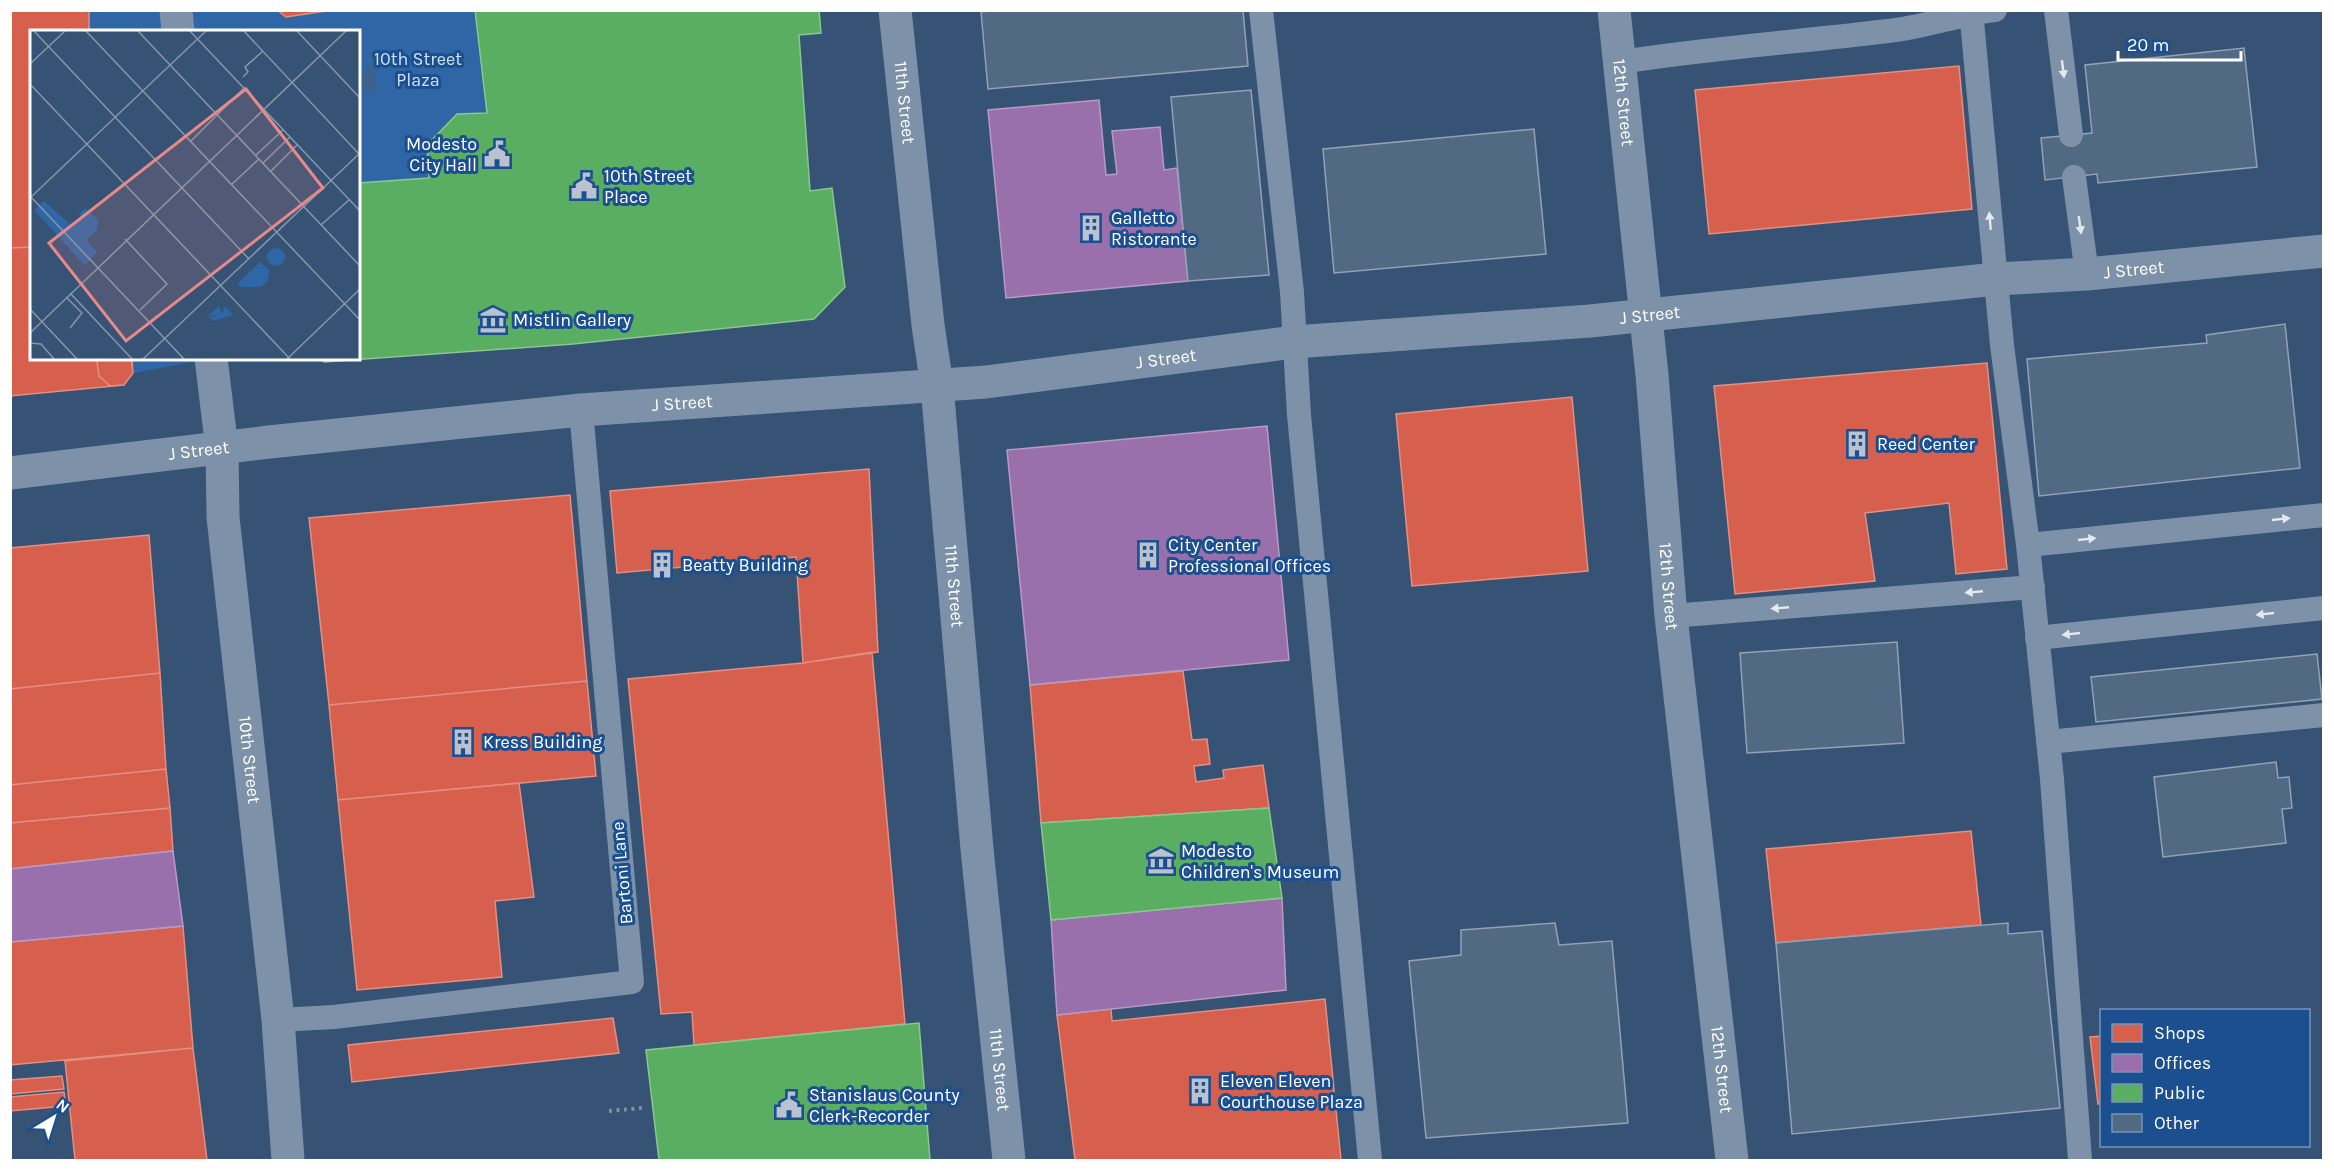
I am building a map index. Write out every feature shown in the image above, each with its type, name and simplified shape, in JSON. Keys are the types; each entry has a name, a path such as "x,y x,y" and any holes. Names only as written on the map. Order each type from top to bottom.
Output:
{"street":[{"path":"176,10 178,30"},
{"name":"11th Street","path":"895,10 928,325 937,386 978,861 1009,1161"},
{"name":"12th Street","path":"1614,10 1652,375 1671,616 1732,1161"},
{"name":"J Street","path":"10,473 268,442 581,410 986,382 1294,342 1699,312 1996,279 2087,274 2324,251"},
{"name":"10th Street","path":"211,360 222,449 224,517 278,1020 288,1161"}],"lane":[{"path":"1261,10 1292,292 1294,342 1332,774 1370,1161"},
{"path":"1621,63 1674,54 1917,27 1971,12 1995,10"},
{"path":"2056,10 2071,135"},
{"path":"1971,12 2002,345 2033,587 2048,742 2080,1161"},
{"path":"2074,177 2087,274"},
{"name":"Bartoni Lane","path":"278,1020 334,1017 632,982 581,410"},
{"path":"2028,545 2324,515"},
{"path":"1671,616 2033,587"},
{"path":"2037,638 2324,608"},
{"path":"2048,742 2324,715"}],"path":[{"path":"609,1111 642,1108"}],"green space":[{"name":"10th Street Plaza","path":"89,10 277,10 286,17 333,10 475,11 487,113 457,114 427,145 429,178 360,183 360,30 89,30"},
{"path":"131,360 204,360 133,373"}],"shaded area":[{"path":"373,58 377,93 360,89 360,73 364,74"}],"building: Shops":[{"path":"10,10 89,10 89,30 30,30 30,247 10,248"},
{"path":"277,10 333,10 286,17"},
{"path":"1959,66 1972,209 1709,234 1695,90"},
{"path":"30,247 30,360 131,360 133,373 124,385 10,396 10,248"},
{"path":"360,303 366,307 366,337 360,344"},
{"path":"99,360 131,360 133,373 124,385 110,386 99,376 97,362"},
{"name":"Reed Center","path":"1987,363 2007,569 1956,574 1949,503 1865,513 1875,581 1735,594 1714,386"},
{"path":"1572,397 1588,571 1412,586 1396,414"},
{"name":"Beatty Building","path":"869,469 878,652 803,663 796,557 617,573 610,491"},
{"path":"570,495 587,681 329,705 309,518"},
{"path":"149,535 160,673 10,689 10,548"},
{"path":"872,652 905,1024 694,1045 692,1012 661,1014 628,679 803,663"},
{"path":"1183,671 1192,740 1207,739 1210,764 1194,766 1196,782 1224,778 1223,770 1263,765 1269,808 1041,823 1030,685"},
{"path":"160,673 166,769 10,785 10,689"},
{"name":"Kress Building","path":"587,681 596,776 338,800 329,705"},
{"path":"166,769 170,808 10,823 10,785"},
{"path":"519,783 534,897 495,901 502,977 357,990 338,800"},
{"path":"170,808 173,851 10,869 10,823"},
{"path":"1971,831 1981,925 1776,943 1766,849"},
{"path":"183,926 193,1048 10,1065 10,942"},
{"name":"Eleven Eleven Courthouse Plaza","path":"1325,999 1341,1160 1075,1160 1057,1015 1111,1009 1112,1021"},
{"path":"613,1018 619,1053 352,1082 348,1045"},
{"path":"2100,1036 2100,1104 2098,1104 2090,1037"},
{"path":"193,1048 207,1160 75,1160 65,1061"},
{"path":"62,1076 64,1089 10,1094 10,1080"},
{"path":"64,1092 66,1106 10,1111 10,1097"}],"building: Offices":[{"name":"Galletto Ristorante","path":"1099,100 1106,175 1117,174 1112,131 1160,127 1164,170 1177,168 1188,281 1006,298 988,110"},
{"name":"City Center Professional Offices","path":"1267,426 1289,660 1030,685 1007,450"},
{"path":"173,851 183,926 10,942 10,869"},
{"path":"1282,898 1286,990 1057,1015 1051,920"}],"building: Public":[{"name":"10th Street Place","path":"475,10 819,10 821,33 799,35 810,191 832,188 845,287 814,319 573,344 360,359 360,183 429,178 427,145 457,114 487,113"},
{"name":"10th Street Place","path":"322,360 352,360 324,362"},
{"name":"Modesto Children's Museum","path":"1269,808 1282,898 1051,920 1041,823"},
{"name":"Stanislaus County Clerk-Recorder","path":"919,1023 930,1160 659,1160 646,1050"}],"building: Other":[{"path":"998,10 1243,10 1248,66 988,89 981,12"},
{"path":"2244,48 2257,167 2098,183 2097,174 2045,180 2041,138 2092,133 2085,65"},
{"path":"1251,90 1269,275 1188,281 1171,97"},
{"path":"1534,129 1546,254 1334,273 1323,149"},
{"path":"2285,324 2300,468 2039,496 2027,359 2207,343 2206,335"},
{"path":"1897,642 1904,743 1747,753 1740,653"},
{"path":"2317,654 2322,699 2096,722 2091,677"},
{"path":"2276,762 2278,778 2289,777 2292,808 2282,809 2286,843 2163,857 2154,777"},
{"path":"1555,923 1559,945 1612,941 1628,1123 1426,1138 1409,961 1461,955 1461,930"},
{"path":"2008,923 2008,934 2042,931 2060,1108 1792,1134 1776,943"}],"place":[{"name":"Modesto City Hall","path":"497,154"},
{"name":"10th Street Place","path":"584,186"},
{"name":"Galletto Ristorante","path":"1091,228"},
{"name":"Mistlin Gallery","path":"493,320"},
{"name":"Reed Center","path":"1857,444"},
{"name":"City Center Professional Offices","path":"1148,555"},
{"name":"Beatty Building","path":"662,565"},
{"name":"Kress Building","path":"463,742"},
{"name":"Modesto Children's Museum","path":"1161,861"},
{"name":"Eleven Eleven Courthouse Plaza","path":"1200,1091"},
{"name":"Stanislaus County Clerk-Recorder","path":"789,1105"}]}
